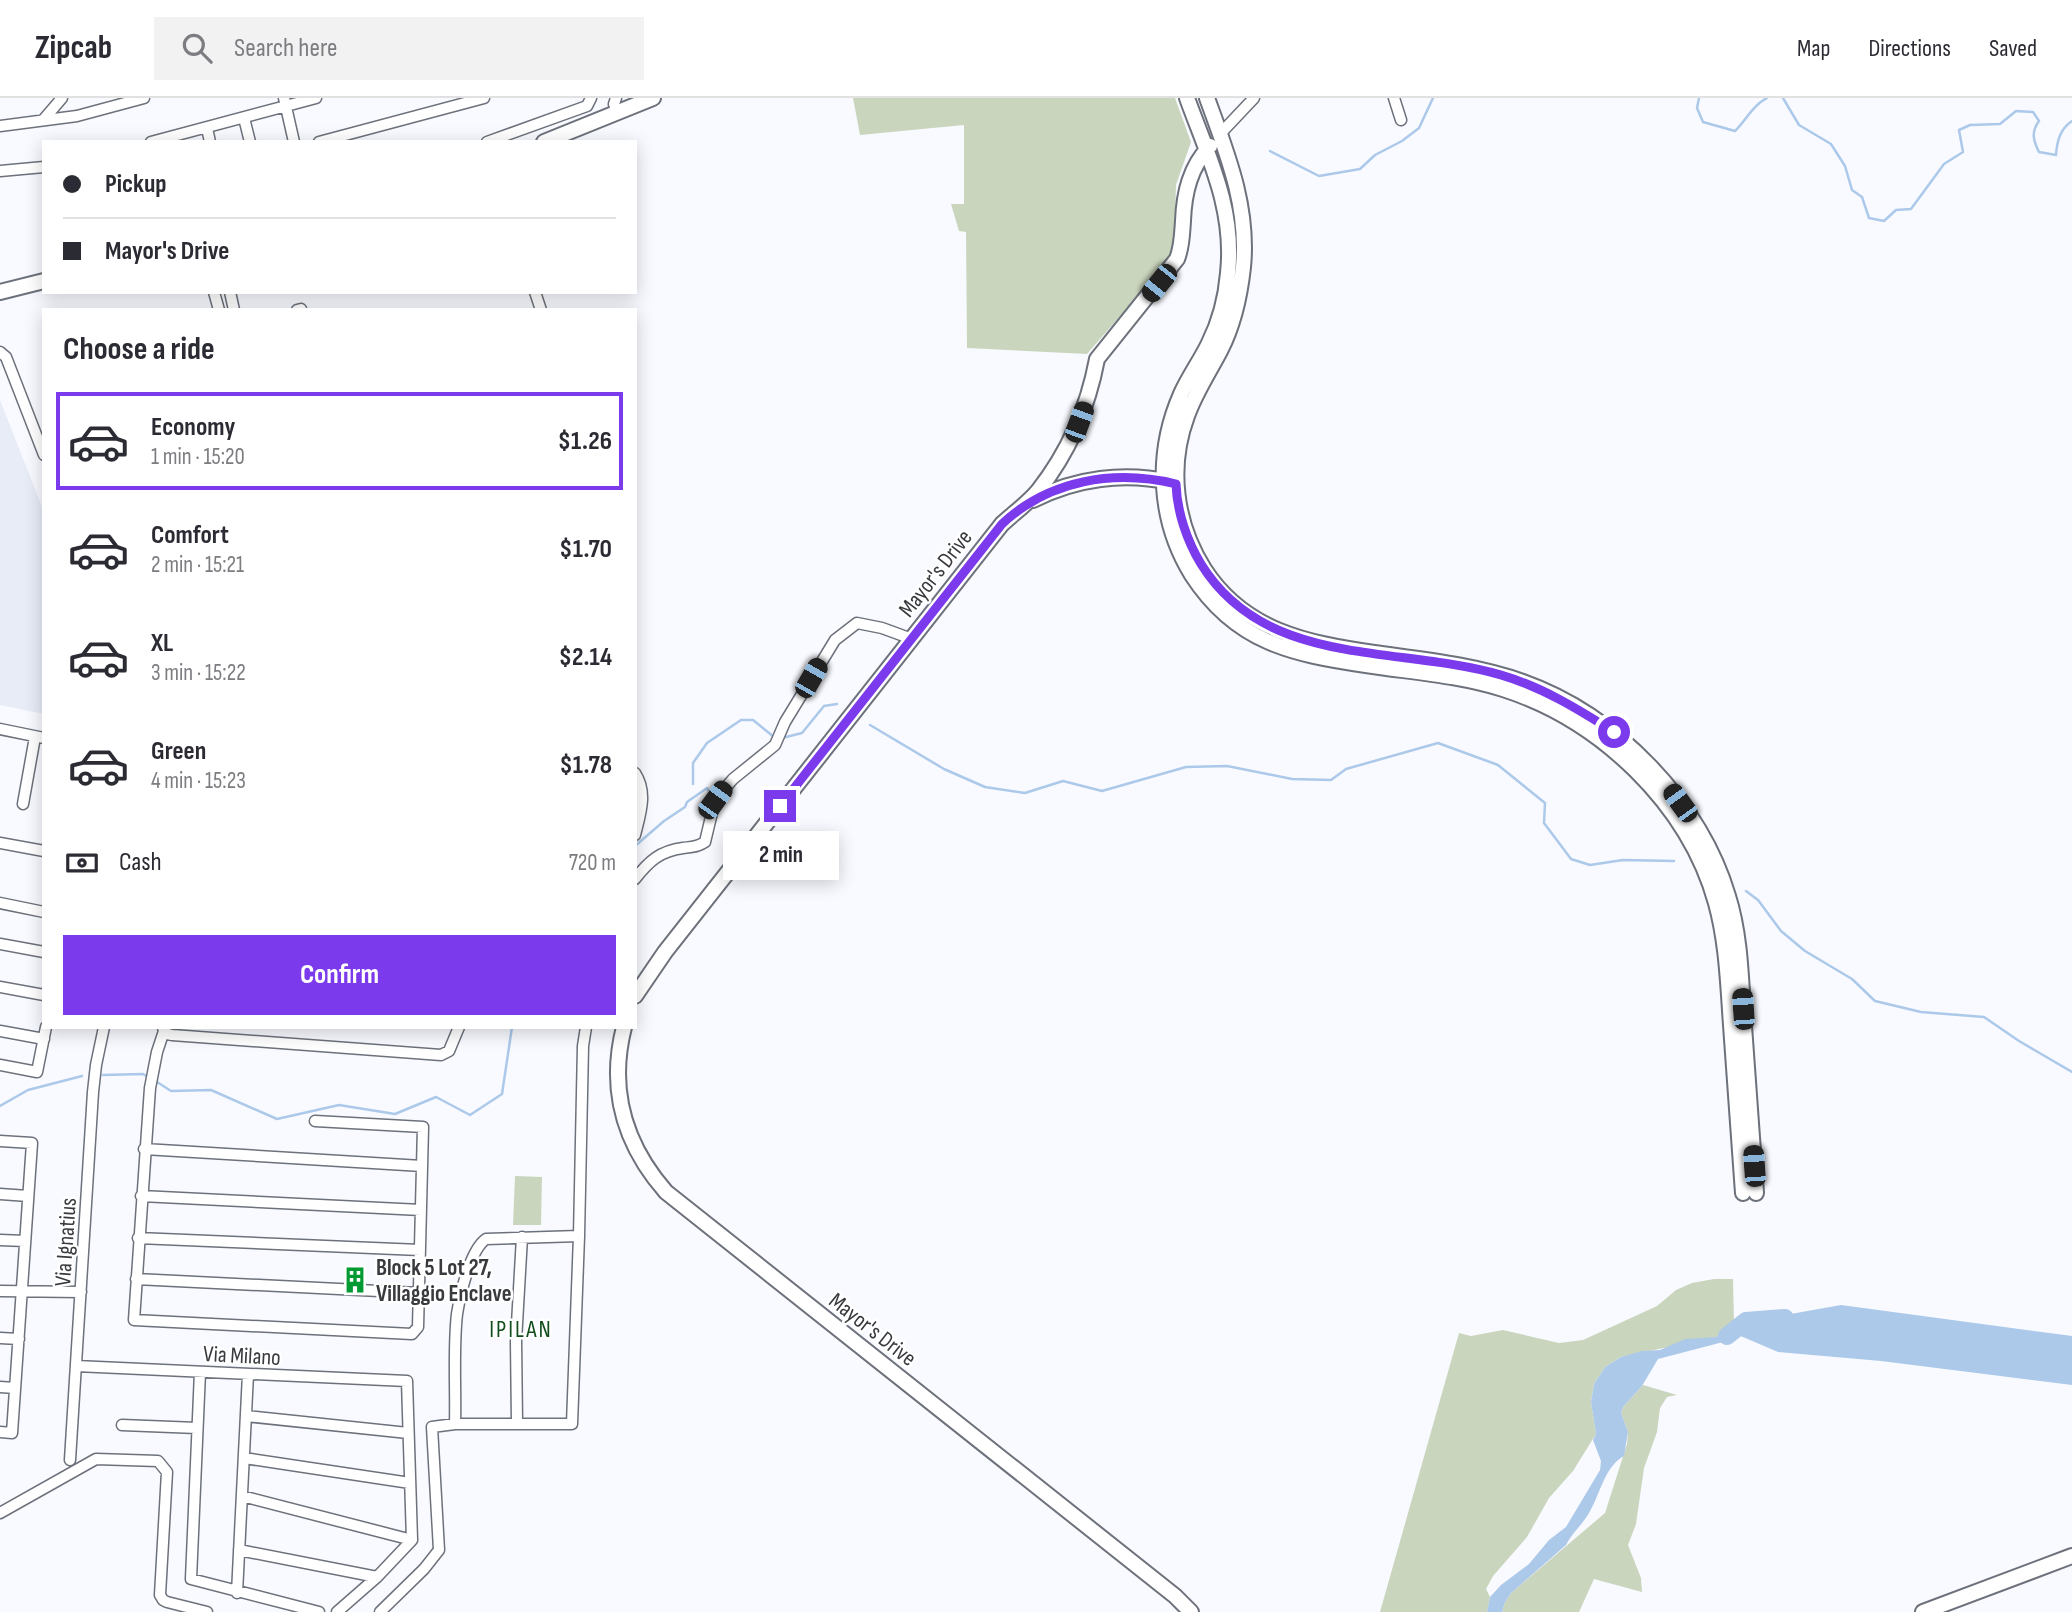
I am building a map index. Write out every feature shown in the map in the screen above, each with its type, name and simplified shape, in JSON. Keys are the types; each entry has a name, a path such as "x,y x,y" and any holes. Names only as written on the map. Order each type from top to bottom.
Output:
{"street":[{"path":"44,119 62,98"},
{"path":"0,126 77,116 144,98"},
{"path":"159,140 244,117 285,102 316,98"},
{"path":"326,140 484,98"},
{"path":"493,140 587,106 591,98"},
{"path":"1187,98 1215,169 1224,201 1229,231 1229,271 1222,306 1210,340 1175,410 1165,449 1170,482 1169,525 1183,559 1212,601 1243,628 1274,645 1307,656 1473,681 1521,696 1554,710 1594,735 1628,763 1652,789 1694,851 1709,884 1721,925 1726,950 1749,1193"},
{"path":"1170,482 1192,402 1228,334 1243,265 1240,199 1207,98"},
{"path":"1220,134 1254,98"},
{"path":"1394,98 1401,120"},
{"path":"548,140 616,105 645,100"},
{"path":"285,102 294,140"},
{"path":"244,117 250,140"},
{"path":"207,128 210,140"},
{"name":"Mayor's Drive","path":"637,993 665,952 1002,524 1026,504 1045,481 1071,439 1087,401 1097,359 1177,259 1182,242 1187,188 1194,167 1220,134"},
{"path":"0,171 42,167"},
{"path":"0,292 42,282"},
{"path":"0,352 6,357 40,437"},
{"path":"1026,504 1053,490 1084,481 1107,478 1170,482"},
{"path":"637,876 663,852 699,846 705,842 715,800 733,779 775,745 785,722 840,635 857,623 882,628 912,639"},
{"path":"0,729 39,737 23,804"},
{"path":"637,777 642,783 643,795 637,826"},
{"path":"0,843 42,851"},
{"path":"0,903 42,912"},
{"path":"0,944 42,952"},
{"path":"0,987 42,995"},
{"path":"0,1065 37,1072 46,1029"},
{"name":"Via Ignatius","path":"70,1460 93,1092 104,1029"},
{"path":"315,1121 423,1127 418,1327 411,1334 134,1320 150,1088 163,1029 172,1035 441,1055 449,1051 458,1029"},
{"path":"380,1612 424,1569 439,1550 432,1427 455,1424 572,1424 586,1029"},
{"name":"Mayor's Drive","path":"624,1029 617,1082 624,1119 638,1156 666,1192 1175,1596 1191,1612"},
{"path":"0,1031 44,1039"},
{"path":"0,1142 32,1143 12,1433 0,1432"},
{"path":"144,1149 422,1166"},
{"path":"0,1194 28,1196"},
{"path":"141,1196 421,1210"},
{"path":"455,1424 457,1314 472,1259 481,1242 486,1239 579,1236"},
{"path":"517,1424 516,1342 522,1237"},
{"path":"138,1238 420,1250"},
{"path":"0,1240 25,1241"},
{"path":"136,1279 419,1293"},
{"path":"0,1291 81,1292"},
{"path":"0,1338 19,1339"},
{"name":"Via Milano","path":"76,1366 407,1381 408,1433"},
{"path":"200,1372 191,1579 319,1612"},
{"path":"237,1592 248,1374"},
{"path":"0,1387 15,1388"},
{"path":"246,1416 408,1433 412,1540 377,1577 337,1612"},
{"path":"122,1425 197,1429"},
{"path":"244,1458 410,1483"},
{"path":"0,1513 96,1459 158,1461 167,1472 160,1595 167,1602 207,1612"},
{"path":"242,1496 412,1540"},
{"path":"239,1550 377,1577"},
{"path":"1923,1612 2072,1556"}],"shaded area":[{"path":"0,400 42,507 42,714 0,705"}],"green space":[{"path":"853,98 1175,98 1191,142 1176,185 1174,254 1087,354 967,348 966,232 959,231 951,204 964,204 964,125 860,135"},
{"path":"515,1176 542,1177 541,1225 513,1225"},
{"path":"1733,1279 1734,1324 1716,1337 1621,1357 1605,1367 1594,1384 1591,1402 1596,1434 1573,1471 1549,1498 1527,1537 1493,1576 1486,1589 1490,1597 1487,1612 1380,1612 1459,1333 1471,1336 1503,1330 1559,1343 1583,1340 1657,1306 1676,1290 1692,1283"},
{"path":"1643,1385 1677,1395 1667,1397 1660,1408 1657,1432 1644,1468 1636,1524 1628,1545 1641,1578 1642,1592 1594,1579 1579,1612 1502,1612 1511,1593 1605,1513 1627,1444 1628,1432 1621,1413 1623,1407"}],"water":[{"path":"1841,1305 2072,1336 2072,1385 1881,1361 1778,1352 1736,1334 1727,1341 1658,1359 1642,1386 1623,1407 1621,1413 1628,1432 1624,1456 1607,1474 1586,1517 1566,1545 1511,1593 1502,1612 1487,1612 1490,1597 1501,1585 1529,1564 1549,1540 1566,1527 1600,1470 1601,1461 1593,1440 1596,1434 1591,1402 1594,1384 1605,1367 1621,1357 1642,1351 1660,1350 1685,1339 1716,1337 1734,1324"}],"waterway":[{"path":"1270,151 1319,176 1360,169 1375,155 1402,141 1419,128 1433,98"},
{"path":"1699,98 1697,108 1703,122 1735,131 1753,109 1767,98"},
{"path":"1783,98 1799,125 1831,144 1845,166 1852,190 1862,197 1869,218 1884,221 1896,210 1911,209 1944,164 1963,152 1959,130 1970,125 2000,124 2016,111 2033,112 2039,121 2034,136 2039,152 2056,155 2060,136 2072,121"},
{"path":"782,738 802,733 824,706 837,704"},
{"path":"693,784 693,763 707,743 741,720 753,720 774,737"},
{"path":"870,725 944,769 985,787 1025,793 1063,781 1102,791 1186,767 1227,766 1292,779 1331,780 1346,769 1438,743 1498,765 1545,803 1544,823 1571,859 1590,865 1623,860 1674,861"},
{"path":"637,844 685,807 687,802 707,788 708,790"},
{"path":"1746,891 1758,900 1781,931 1805,951 1852,979 1875,1001 1921,1012 1984,1017 2072,1072"},
{"path":"154,1080 171,1091 211,1090 277,1119 339,1105 395,1114 436,1097 470,1115 502,1094 512,1029"},
{"path":"103,1075 143,1074 148,1077"},
{"path":"0,1106 28,1090 82,1076"},
{"path":"1727,1336 1746,1321 1785,1318"}],"place":[{"name":"Block 5 Lot 27, Villaggio Enclave","path":"355,1280"}],"district":[{"name":"IPILAN","path":"521,1329"}],"route":[{"path":"780,806 1002,524 1026,504 1053,490 1107,478 1137,478 1176,484 1176,495 1184,525 1205,570 1219,589 1239,608 1276,630 1307,642 1475,668 1527,683 1555,695 1614,732"}]}
